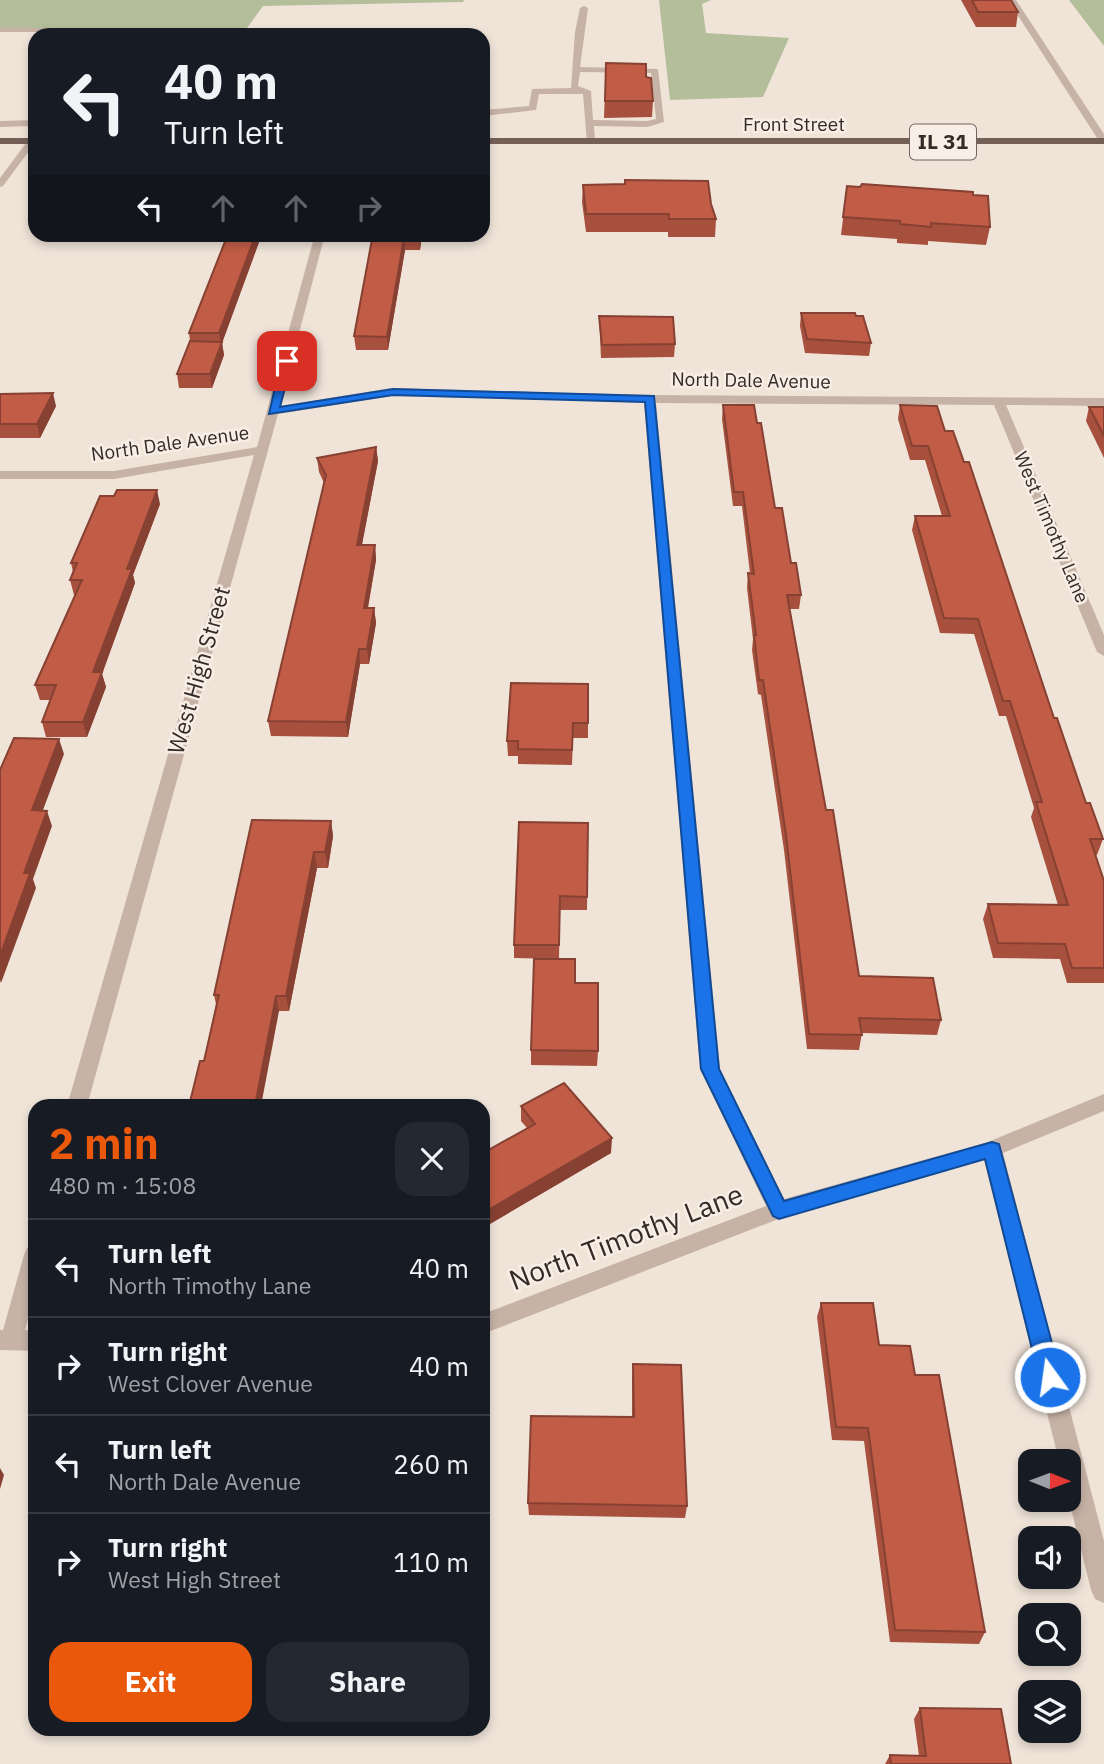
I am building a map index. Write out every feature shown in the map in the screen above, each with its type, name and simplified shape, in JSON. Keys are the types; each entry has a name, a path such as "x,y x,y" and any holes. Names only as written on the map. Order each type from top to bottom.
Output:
{"main road":[{"path":"0,141 28,141"},
{"name":"Front Street","path":"490,141 1104,141"}],"street":[{"path":"1012,0 1104,141"},
{"path":"584,8 574,87 587,91"},
{"path":"0,30 28,30"},
{"path":"576,69 655,71 661,120 647,124 589,123"},
{"path":"490,112 533,108 535,91 587,91"},
{"path":"587,91 590,141"},
{"path":"0,124 28,122"},
{"path":"16,141 28,128"},
{"path":"0,184 28,148"},
{"name":"West High Street","path":"79,1099 273,411 318,242"},
{"name":"North Dale Avenue","path":"273,411 393,392 650,399 1104,402"},
{"path":"650,399 710,1069 779,1210"},
{"name":"West Timothy Lane","path":"999,402 1104,652"},
{"name":"North Dale Avenue","path":"0,475 114,475 261,450"},
{"path":"1104,1102 992,1149 1104,1590"},
{"name":"North Timothy Lane","path":"490,1321 779,1210 992,1149"},
{"path":"28,1276 6,1340 28,1341"}],"green space":[{"path":"0,0 464,0 263,6 247,28 0,28"},
{"path":"659,0 711,0 702,4 706,33 789,38 763,97 670,100"},
{"path":"1069,0 1104,0 1104,46"}],"building":[{"path":"972,0 1011,0 1018,12 978,12"},
{"path":"606,63 646,64 646,77 651,78 653,101 605,101"},
{"path":"625,180 708,181 716,219 669,219 669,214 586,214 583,185 625,184"},
{"path":"862,184 973,192 973,195 988,196 990,227 931,223 931,227 900,224 900,221 843,217 847,186 860,187"},
{"path":"225,242 253,242 219,333 189,333"},
{"path":"372,242 403,242 387,337 354,336"},
{"path":"801,313 855,313 856,316 863,316 871,343 807,339"},
{"path":"599,316 673,317 675,344 602,345"},
{"path":"190,341 222,342 210,374 177,374"},
{"path":"53,393 37,424 0,424 0,394"},
{"path":"723,405 754,405 757,423 761,423 775,508 782,508 791,563 796,563 801,595 787,595 826,810 833,810 859,976 933,978 941,1020 859,1018 862,1035 809,1034 786,835 763,680 759,680 748,573 754,574 743,492 734,492"},
{"path":"900,405 937,406 945,431 953,431 964,462 969,462 1054,718 1057,718 1086,803 1090,803 1103,839 1090,839 1104,881 1104,968 1072,968 1065,944 998,943 988,904 1068,905 1036,802 1042,802 1010,701 1003,701 978,619 944,618 915,516 950,516 928,446 912,446"},
{"path":"1089,407 1104,407 1104,436"},
{"path":"376,447 357,545 375,545 364,608 374,608 367,649 359,649 346,722 268,721 326,475 317,458"},
{"path":"117,490 157,490 127,569 132,569 93,672 102,672 83,722 42,722 56,685 35,685 82,580 70,580 77,563 71,563 100,496 114,496"},
{"path":"511,683 588,684 588,723 573,723 572,750 518,749 518,741 507,741"},
{"path":"14,738 59,739 32,810 47,811 24,873 30,873 0,956 0,770"},
{"path":"252,820 331,821 325,852 314,852 286,996 276,996 256,1099 191,1099 200,1061 204,1061 219,995 214,995"},
{"path":"519,822 588,823 587,897 560,896 559,945 514,945"},
{"path":"534,959 575,959 575,983 598,983 598,1051 531,1050"},
{"path":"564,1083 612,1138 490,1209 490,1149 535,1124 521,1106"},
{"path":"821,1303 873,1303 879,1345 910,1346 915,1375 939,1375 985,1632 895,1630 868,1428 836,1427"},
{"path":"633,1364 681,1365 687,1506 528,1503 531,1416 634,1417"},
{"path":"920,1708 1001,1709 1011,1764 891,1764 890,1755 926,1756"}],"route":[{"path":"287,361 273,411 393,392 650,399 710,1069 779,1210 992,1149 1050,1377"}]}
